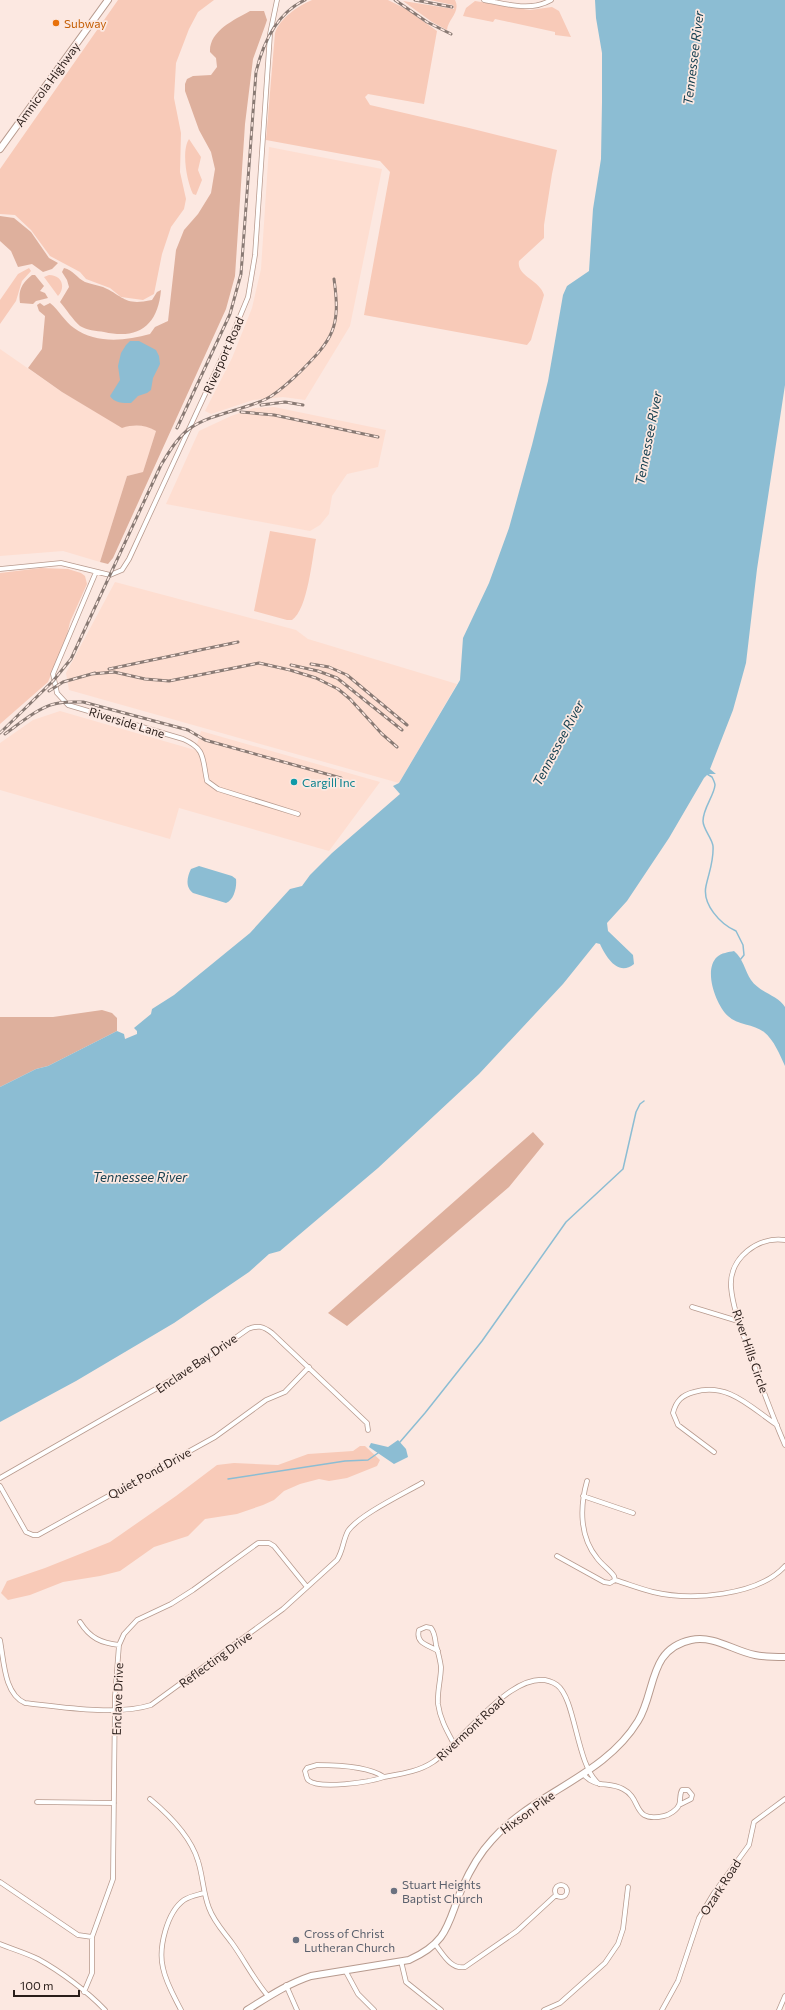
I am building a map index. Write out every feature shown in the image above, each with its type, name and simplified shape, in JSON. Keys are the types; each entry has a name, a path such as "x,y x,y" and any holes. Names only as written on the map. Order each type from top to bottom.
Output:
{"main road":[{"name":"Amnicola Highway","path":"0,149 108,0"},
{"name":"Hixson Pike","path":"247,2010 286,1985 311,1976 401,1961 423,1953 435,1944 445,1932 451,1921 461,1889 475,1861 489,1843 517,1816 590,1770 616,1748 632,1730 644,1709 653,1674 660,1661 674,1647 690,1640 704,1639 727,1645 754,1655 785,1657"}],"street":[{"name":"Riverport Road","path":"0,569 61,563 109,575 115,574 122,570 129,559 232,338 248,297 255,255 270,34 277,0"},
{"path":"484,0 528,7 540,5 551,0"},
{"name":"Riverside Lane","path":"96,572 53,674 57,693 68,705 183,738 193,743 201,751 207,781 218,789 298,814"},
{"name":"River Hills Circle","path":"785,1240 774,1239 759,1243 745,1252 732,1276 731,1287 738,1321 785,1445"},
{"path":"692,1307 738,1321"},
{"name":"Enclave Bay Drive","path":"0,1478 194,1367 248,1328 258,1326 264,1327 309,1367 368,1423 368,1430"},
{"name":"Quiet Pond Drive","path":"0,1486 26,1532 33,1535 38,1534 214,1437 266,1400 285,1392 309,1367"},
{"path":"714,1452 678,1425 673,1413 678,1400 683,1396 701,1390 714,1388 725,1391 777,1426"},
{"path":"587,1481 583,1496 582,1523 592,1551 614,1576 615,1580"},
{"name":"Reflecting Drive","path":"0,1640 10,1688 20,1701 30,1704 115,1709 141,1708 157,1701 283,1609 336,1560 343,1550 347,1533 352,1526 422,1483"},
{"path":"583,1496 633,1513"},
{"name":"Enclave Drive","path":"84,1992 92,1973 92,1937 113,1878 115,1709 119,1645 124,1634 137,1620 171,1604 193,1590 258,1543 269,1543 274,1546 307,1587"},
{"path":"557,1556 604,1582 610,1583 615,1580 653,1592 671,1595 732,1593 768,1580 785,1566"},
{"path":"80,1622 86,1631 96,1640 119,1645"},
{"path":"438,1651 422,1644 419,1639 419,1630 426,1627 433,1631 438,1651 441,1667 438,1690 440,1713 442,1722 454,1744"},
{"name":"Rivermont Road","path":"384,1777 378,1773 330,1765 317,1765 307,1768 305,1771 306,1778 310,1781 341,1785 376,1780 410,1772 433,1763 487,1710 511,1691 531,1680 550,1680 564,1690 593,1778 600,1784"},
{"path":"583,1774 590,1782 624,1789 632,1798 639,1812 651,1818 667,1816 679,1805"},
{"path":"150,1798 175,1824 194,1849 202,1877 204,1893 213,1918 233,1944 255,1981 268,1996"},
{"name":"Ozark Road","path":"662,2010 678,1982 700,1918 714,1893 748,1845 754,1822 785,1799"},
{"path":"37,1802 114,1803"},
{"path":"0,1882 78,1935 92,1937"},
{"path":"544,2010 560,2003 605,1963 618,1944 623,1929 628,1887"},
{"path":"181,2010 167,1982 162,1967 163,1939 171,1917 179,1905 189,1897 204,1893"},
{"path":"435,1944 453,1966 459,1968 465,1967 517,1931 556,1895"},
{"path":"0,1944 38,1959 84,1992 105,2010"},
{"path":"401,1961 406,1982 441,2010"},
{"path":"345,1970 358,1994 374,2010"},
{"path":"286,1985 297,2010"},
{"path":"779,2010 785,1996"}],"shaded area":[{"path":"118,0 214,0 198,12 189,29 176,63 174,98 181,133 180,172 186,199 184,209 171,227 162,254 154,294 143,300 121,297 110,288 86,279 80,272 50,256 31,230 15,215 0,214 0,169"},
{"path":"312,0 388,0 406,9 437,31 424,104 368,94 365,97 370,105 557,150 544,225 544,238 519,261 521,271 538,285 544,295 531,340 527,345 364,315 390,172 380,161 266,140 275,33 281,22 290,13"},
{"path":"430,0 455,0 455,12 447,30 432,22 403,1 454,9 453,5"},
{"path":"475,1 530,10 552,7 559,11 571,37 555,35 555,32 495,19 493,22 463,16 466,8"},
{"path":"250,11 264,11 267,20 253,59 245,124 235,276 226,309 113,558 108,564 100,562 127,476 143,472 156,431 148,427 140,426 122,428 62,392 28,368 42,349 45,316 39,311 37,305 40,303 44,306 50,303 74,328 92,337 101,339 111,340 131,338 150,334 155,327 168,321 176,250 184,230 198,214 211,193 215,169 211,152 199,130 185,91 185,84 187,79 193,76 211,75 217,67 216,58 210,52 214,38 218,32 230,22"},
{"path":"189,139 201,157 198,170 202,180 196,195 193,194 191,189 185,159 185,151"},
{"path":"269,147 382,169 350,326 305,400 283,397 253,400 211,414 205,411 232,358 252,308 261,269"},
{"path":"0,216 14,218 31,232 49,258 58,263 52,269 43,272 32,264 18,267 11,251 0,241"},
{"path":"29,268 31,271 22,281 16,301 0,324 0,300 18,274"},
{"path":"64,268 70,270 85,282 103,287 125,300 143,302 152,300 157,292 161,290 156,312 151,321 144,327 127,334 116,334 82,327 75,321 60,302 69,287 62,272"},
{"path":"32,275 35,275 44,286 40,291 45,293 48,298 36,301 33,304 20,303 20,291"},
{"path":"49,275 60,279 62,289 58,296 44,277"},
{"path":"0,349 62,392 122,427 131,425 147,426 156,431 143,472 127,476 100,562 63,551 0,556"},
{"path":"274,407 386,430 378,467 347,474 332,496 329,514 320,525 310,531 166,504 199,431 231,416 254,408"},
{"path":"270,531 316,539 306,595 297,614 292,620 254,611"},
{"path":"41,568 68,569 81,573 85,576 87,584 70,622 67,635 48,682 0,724 0,573"},
{"path":"115,582 296,630 308,639 457,684 399,783 69,690 66,673"},
{"path":"60,711 195,750 201,731 380,782 329,851 179,808 170,839 0,790 0,743 33,720"},
{"path":"102,1010 112,1013 117,1018 117,1031 48,1066 36,1069 0,1087 0,1017 53,1017"},
{"path":"533,1132 544,1144 509,1187 347,1326 328,1313"},
{"path":"360,1446 365,1446 380,1460 377,1466 347,1478 329,1481 319,1479 300,1484 284,1491 274,1500 263,1505 237,1514 205,1519 188,1536 154,1547 120,1571 63,1582 30,1595 8,1600 1,1593 7,1581 45,1568 110,1542 176,1496 217,1465 234,1463 278,1465 308,1454 353,1451"}],"water":[{"name":"Tennessee River","path":"595,0 785,0 785,385 757,569 746,663 733,710 710,769 716,774 708,774 704,778 669,838 627,901 607,923 608,931 633,955 634,964 623,968 618,967 609,959 600,944 596,943 563,984 479,1074 378,1168 280,1251 269,1254 249,1272 174,1323 76,1381 0,1422 0,1087 36,1069 48,1066 117,1031 124,1034 125,1039 137,1034 137,1031 134,1028 151,1014 152,1009 174,995 250,933 290,889 302,886 310,875 332,853 400,794 393,786 399,783 460,680 463,638 489,583 509,528 532,445 548,381 563,295 567,286 589,271 593,209 601,159 602,53 596,18"},
{"path":"130,341 139,341 156,350 159,356 160,364 153,378 151,390 138,396 131,403 122,403 114,400 110,396 120,380 118,366 121,353"},
{"path":"199,866 232,876 236,879 234,893 229,901 226,903 190,891 188,879 191,869"},
{"path":"734,951 740,957 751,980 759,988 778,1000 785,1007 785,1066 768,1035 760,1029 732,1019 719,1004 713,987 711,970 717,957"},
{"path":"398,1440 406,1449 408,1457 394,1464 369,1447 371,1443 388,1447"}],"waterway":[{"path":"707,774 712,777 715,785 703,816 703,824 713,846 712,862 705,893 710,906 718,918 724,924 736,931 743,945 744,955 740,960"},
{"path":"400,1442 482,1341 566,1222 623,1169 636,1112 640,1104 644,1101"},
{"path":"228,1479 345,1461 368,1460 378,1453"}],"railway":[{"path":"177,428 230,314 241,274 256,72 259,61 267,40 279,21 295,6 305,0"},
{"path":"395,0 427,22 451,34"},
{"path":"415,0 452,7"},
{"path":"0,733 53,681 71,659 161,465 177,441 189,429 207,419 270,397 299,373 320,351 332,332 335,321 336,296 334,279"},
{"path":"261,405 285,402 303,405"},
{"path":"241,412 274,415 378,437"},
{"path":"109,669 238,642"},
{"path":"91,674 114,672 145,679 169,681 259,663 290,670 316,678 338,689 350,699 382,734 397,747"},
{"path":"311,664 329,667 347,675 407,725"},
{"path":"291,665 318,671 337,678 402,730"},
{"path":"49,691 63,682 95,673"},
{"path":"5,734 48,706 61,702 83,702 188,730 205,740 341,778"}],"place":[{"name":"Subway","path":"56,23"},
{"name":"Cargill Inc","path":"294,782"},
{"name":"Stuart Heights Baptist Church","path":"394,1891"},
{"name":"Cross of Christ Lutheran Church","path":"296,1940"}]}
